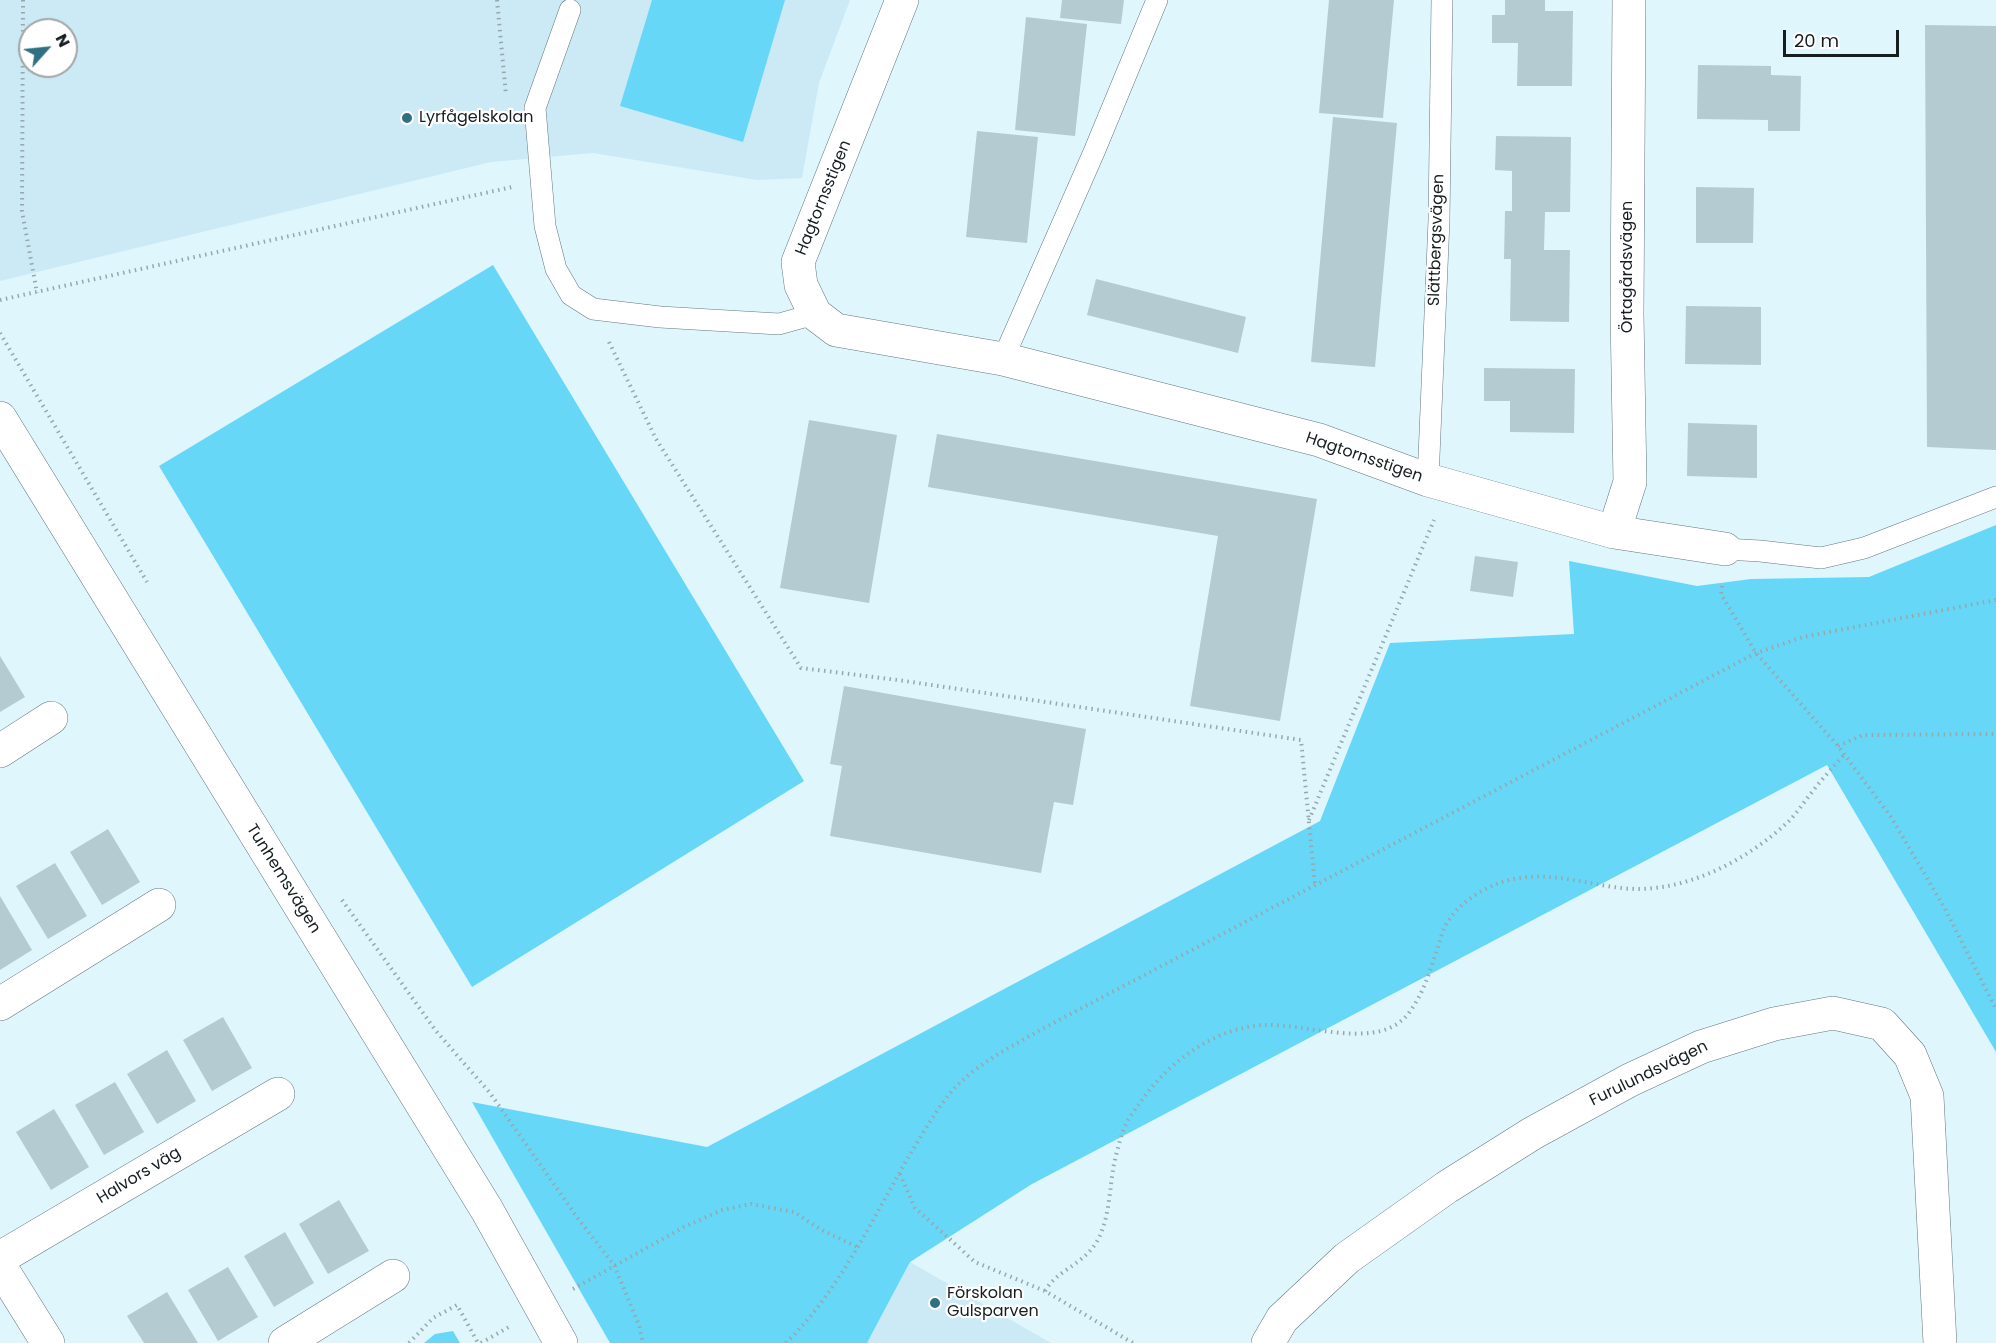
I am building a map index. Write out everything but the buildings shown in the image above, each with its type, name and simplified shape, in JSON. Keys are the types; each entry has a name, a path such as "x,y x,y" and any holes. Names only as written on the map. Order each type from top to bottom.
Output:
{"street":[{"name":"Hagtornsstigen","path":"902,0 798,262 801,285 815,314 836,330 1003,359 1319,440 1438,483 1614,532 1725,549"},
{"name":"Örtagårdsvägen","path":"1614,532 1630,482 1627,314 1629,0"},
{"name":"Tunhemsvägen","path":"0,418 487,1210 561,1343"},
{"path":"0,751 51,718"},
{"path":"0,1004 159,905"},
{"name":"Furulundsvägen","path":"1268,1343 1282,1319 1347,1258 1448,1187 1533,1133 1630,1080 1701,1047 1774,1024 1833,1013 1882,1024 1910,1055 1927,1096 1940,1343"},
{"name":"Halvors väg","path":"0,1258 278,1094"},
{"path":"0,1266 48,1343"},
{"path":"285,1343 393,1276"}],"lane":[{"path":"1003,359 1094,152 1157,0"},
{"name":"Slättbergsvägen","path":"1438,483 1442,0"},
{"path":"570,10 535,108 545,226 556,269 571,295 593,309 660,317 779,324 815,314"},
{"path":"1725,549 1821,558 1864,549 1996,497"}],"path":[{"path":"22,0 22,211 37,293"},
{"path":"0,300 484,192 541,182"},
{"path":"593,309 656,439 801,668 898,680 1301,740 1315,885"},
{"path":"0,333 147,582"},
{"path":"1309,821 1438,483"},
{"path":"1725,549 1721,594 1756,653 1838,746 1897,827 1944,907 1996,1009"},
{"path":"786,1343 799,1330 834,1284 919,1140 952,1091 984,1063 1042,1029 1756,653 1803,637 1996,600"},
{"path":"1838,746 1863,735 1996,734"},
{"path":"1045,1291 1051,1281 1080,1262 1096,1242 1105,1222 1115,1162 1127,1122 1148,1090 1180,1059 1230,1031 1263,1025 1313,1028 1356,1035 1383,1032 1401,1021 1415,1004 1424,987 1446,925 1463,903 1485,888 1506,881 1542,876 1577,879 1622,888 1657,888 1726,867 1753,850 1789,820 1844,756"},
{"path":"340,896 436,1031 490,1093 579,1220 614,1265 639,1325 643,1343"},
{"path":"899,1173 915,1209 975,1262 1045,1291 1133,1343"},
{"path":"410,1343 433,1318 457,1305 480,1343 614,1265 684,1227 722,1210 751,1204 794,1212 820,1229 856,1247"}],"shaded area":[{"name":"Lyrfågelskolan","path":"0,0 850,0 819,83 802,178 757,180 593,153 491,162 0,281"},
{"path":"652,0 785,0 743,142 620,106"},
{"path":"493,265 804,781 472,987 159,466"},
{"path":"1996,525 1996,1052 1827,765 1032,1184 910,1262 867,1343 610,1343 472,1102 707,1147 1320,821 1390,643 1574,634 1569,561 1697,586 1751,579 1869,577"},
{"name":"Förskolan Gulsparven","path":"910,1262 1051,1343 867,1343"},
{"path":"453,1331 460,1343 424,1343 435,1334"}],"place":[{"name":"Lyrfågelskolan","path":"407,118"},
{"name":"Förskolan Gulsparven","path":"935,1303"}]}
